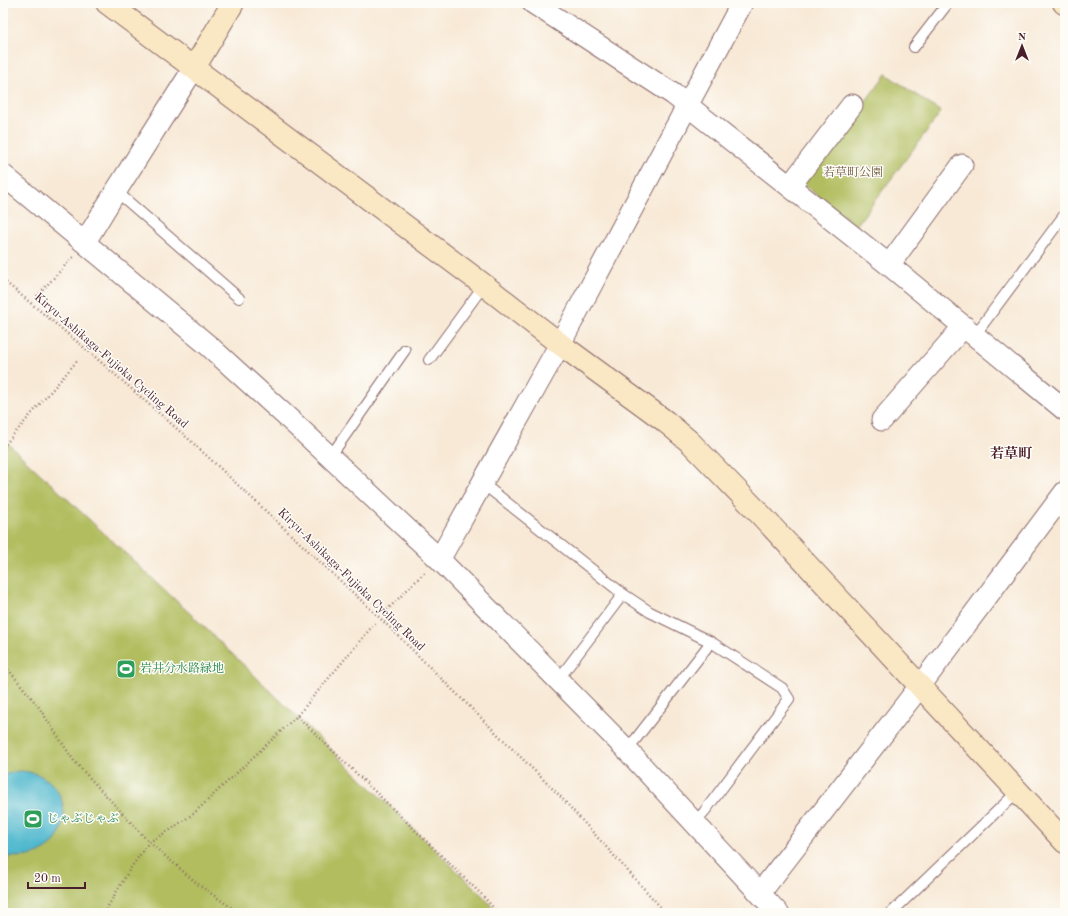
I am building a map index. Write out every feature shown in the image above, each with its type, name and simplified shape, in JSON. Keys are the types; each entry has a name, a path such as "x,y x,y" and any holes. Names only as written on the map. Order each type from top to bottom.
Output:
{"street":[{"path":"108,3 484,285 560,344 665,421 690,442 760,513 1065,842"},
{"path":"80,249 194,68 233,3"},
{"path":"533,3 673,94 889,265 1065,410"},
{"path":"432,564 443,553 560,344 742,3"},
{"path":"790,186 852,106"},
{"path":"889,265 962,165"},
{"path":"3,175 80,249 209,346 330,457 432,564 558,680 625,748 694,823 754,899 778,913"},
{"path":"882,420 969,331"},
{"path":"754,899 920,686 1065,492"}],"lane":[{"path":"914,47 948,3"},
{"path":"116,190 239,298"},
{"path":"969,331 1065,214"},
{"path":"429,360 484,285"},
{"path":"330,457 406,350"},
{"path":"482,483 623,594 650,612 711,642 782,688 789,699 704,812 694,823"},
{"path":"558,680 623,594"},
{"path":"625,748 636,740 711,642"},
{"path":"891,913 1018,792"}],"path":[{"path":"37,296 80,249"},
{"name":"Kiryu-Ashikaga-Fujioka Cycling Road","path":"3,280 87,350 192,442 380,618 559,795 666,913"},
{"path":"3,447 77,361"},
{"path":"384,613 432,564"},
{"path":"104,913 130,869 149,842 193,814 297,716 376,622"},
{"path":"3,663 38,706 74,761 149,842 199,885 239,913"},
{"path":"297,716 482,895 498,913"},
{"path":"739,913 754,899"}],"green space":[{"name":"若草町公園","path":"886,74 941,112 856,226 803,184"},
{"name":"岩井分水路緑地","path":"3,439 199,622 482,895 498,913 3,913"}],"water":[{"name":"じゃぶじゃぶ","path":"18,771 39,775 53,786 62,801 64,817 59,834 49,847 32,855 9,856 3,873 3,775"}],"place":[{"name":"岩井分水路緑地","path":"126,669"},
{"name":"じゃぶじゃぶ","path":"33,819"}],"district":[{"name":"若草町","path":"1011,454"}]}
